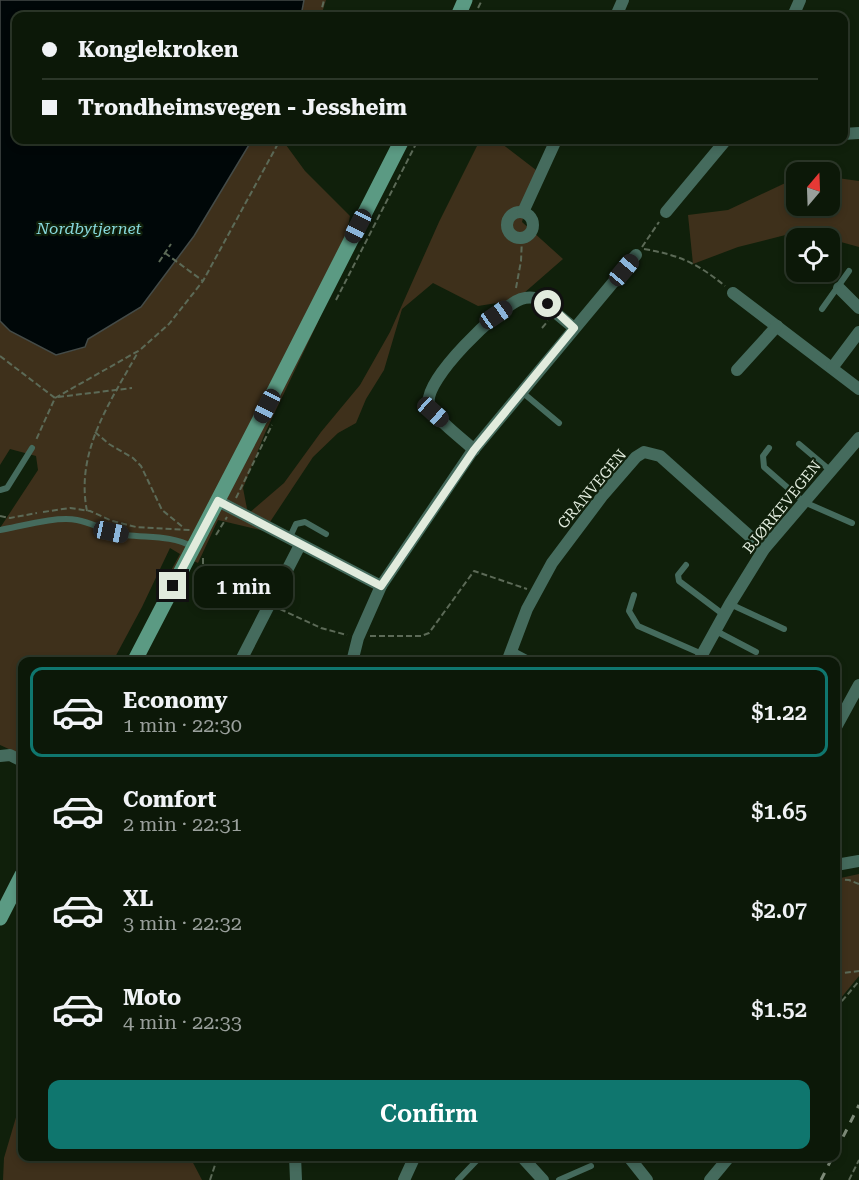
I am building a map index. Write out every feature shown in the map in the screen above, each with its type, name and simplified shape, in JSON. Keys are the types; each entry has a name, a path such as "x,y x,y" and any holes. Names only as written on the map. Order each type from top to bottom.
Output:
{"main road":[{"path":"137,657 193,547 225,505 400,144"},
{"path":"0,918 18,886"}],"street":[{"path":"524,212 554,144"},
{"path":"666,212 723,144"},
{"path":"524,212 529,215 533,223 531,232 522,238 512,236 506,225 512,214 524,212"},
{"path":"353,657 358,638 381,586 474,450 639,251"},
{"path":"839,288 859,308"},
{"path":"734,293 859,389"},
{"path":"474,450 433,412 429,404 430,391 436,380 480,328 515,302 529,297 539,299 574,328"},
{"path":"737,370 777,326"},
{"path":"832,368 859,332"},
{"name":"BJØRKEVEGEN","path":"701,657 764,549 859,438"},
{"name":"GRANVEGEN","path":"509,657 527,609 552,563 603,495 636,457 644,453 660,456 764,549"},
{"path":"225,505 381,586"},
{"path":"243,657 300,545"},
{"path":"840,720 858,690"},
{"path":"0,756 10,755 18,758"},
{"path":"840,864 859,861"},
{"path":"295,1161 296,1180"},
{"path":"404,1180 412,1161"},
{"path":"526,1161 543,1180"},
{"path":"636,1161 646,1180"},
{"path":"710,1180 726,1161"}],"lane":[{"path":"822,309 849,271"},
{"path":"522,392 559,423"},
{"path":"799,444 831,471"},
{"path":"0,490 7,488 32,448"},
{"path":"770,448 763,456 764,467 804,502 852,523"},
{"path":"0,530 63,519 76,519 111,532 169,538 193,547"},
{"path":"288,539 296,524 305,522 326,534"},
{"path":"686,565 678,575 680,580 727,609 784,629"},
{"path":"634,595 629,611 638,626 698,657"},
{"path":"715,631 756,652"},
{"path":"458,1180 476,1161"},
{"path":"560,1180 591,1166"}],"path":[{"path":"32,448 55,398 140,350 169,324 203,281 278,144"},
{"path":"333,306 416,144"},
{"path":"666,212 639,251 671,254 703,268 734,293"},
{"path":"515,302 522,238"},
{"path":"159,262 171,244"},
{"path":"165,253 203,281"},
{"path":"87,511 85,501 87,466 95,432 140,350"},
{"path":"0,356 55,398 132,388"},
{"path":"213,540 225,505 274,423"},
{"path":"95,432 109,444 134,458 141,466 162,510 184,528"},
{"path":"840,879 849,880 859,885"},
{"path":"840,973 859,971"},
{"path":"840,1003 859,981"},
{"path":"849,1180 859,1160"},
{"path":"210,1180 217,1161"}],"shaded area":[{"path":"304,0 326,0 322,12 302,12"},
{"path":"250,144 286,144 305,171 350,216 340,269 317,324 265,433 243,488 248,514 284,483 321,432 360,385 390,332 439,222 478,144 502,144 536,170 522,222 563,259 516,300 478,306 433,283 402,309 384,370 366,399 356,423 338,433 313,457 264,531 218,520 198,563 181,555 181,560 161,589 180,554 170,548 115,657 18,657 18,753 0,745 0,528 38,470 36,456 10,449 0,465 0,321 10,331 88,339 141,307 194,235"},
{"path":"840,178 859,181 859,247 840,242 840,228 786,228 786,235 738,247 693,264 688,215 728,210 786,183 786,216 840,216"},
{"path":"859,874 859,976 840,999 840,878"},
{"path":"18,1111 18,1161 192,1161 202,1180 3,1180 4,1158"}],"water":[{"name":"Nordbytjernet","path":"0,0 304,0 302,12 12,12 12,144 250,144 194,236 141,307 88,339 85,347 56,355 10,331 0,321"}],"railway":[{"path":"840,1143 859,1105"},
{"path":"821,1180 830,1161"}],"route":[{"path":"173,586 218,501 381,586 474,450 574,328 548,304"}]}
